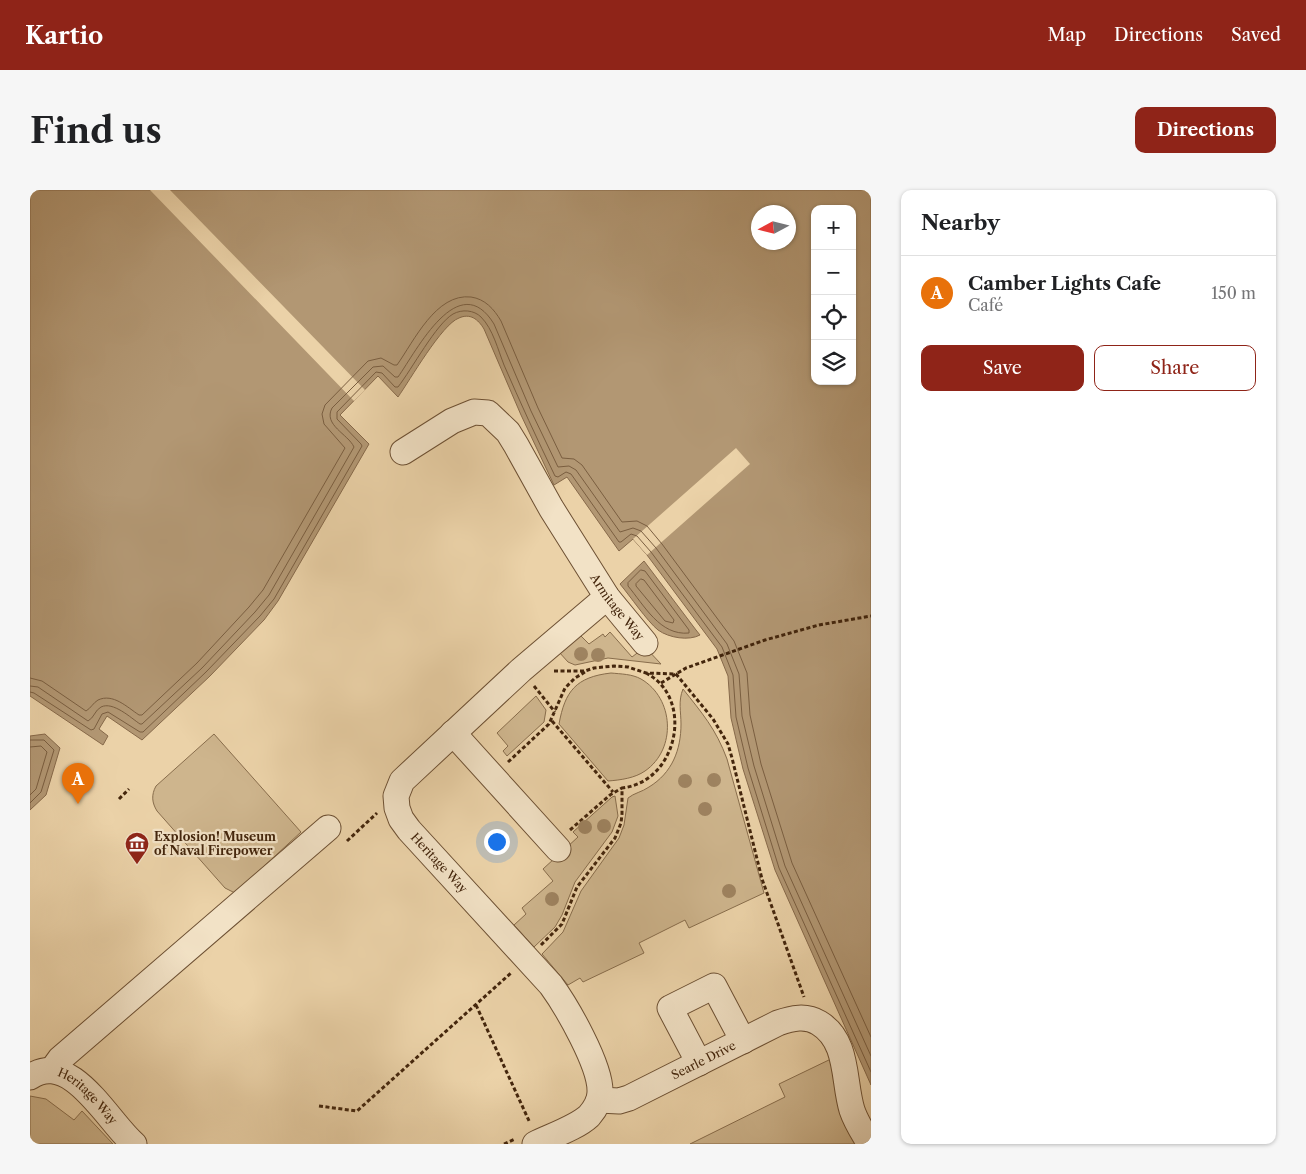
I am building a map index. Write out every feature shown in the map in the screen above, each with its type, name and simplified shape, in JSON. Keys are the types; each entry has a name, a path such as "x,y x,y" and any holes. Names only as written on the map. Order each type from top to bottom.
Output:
{"street":[{"name":"Armitage Way","path":"403,452 452,421 474,412 488,413 508,432 551,508 606,598 645,643"},
{"path":"396,796 400,785 406,777 453,732 521,670 606,598"},
{"path":"453,732 556,846"},
{"name":"Heritage Way","path":"396,796 398,813 409,830 522,963 556,992 581,1038 598,1075 600,1087 599,1100"},
{"path":"41,1073 328,828"},
{"path":"699,1063 670,1008 714,986 743,1041"},
{"name":"Searle Drive","path":"599,1100 619,1101 629,1098 784,1021 795,1018 810,1019"},
{"path":"810,1019 825,1027 838,1044 843,1059 852,1109 860,1128 870,1144"},
{"name":"Heritage Way","path":"41,1073 63,1073 78,1083 134,1144"},
{"path":"536,1139 584,1120 593,1111 599,1100"}],"path":[{"path":"661,683 696,664 788,633 819,625 871,616"},
{"path":"493,776 552,721 566,688 585,671 614,666 628,667 655,677 661,683 670,699 674,714 674,732 671,748 663,763 644,782 637,786 622,788 613,792 556,846"},
{"path":"521,670 585,671"},
{"path":"521,670 555,713"},
{"path":"646,673 676,674 713,719 728,744 762,879 810,1019"},
{"path":"552,721 613,792"},
{"path":"320,1106 357,1111 476,1006 549,938 562,924 577,887 615,838 621,823 622,788"},
{"path":"120,798 129,790"},
{"path":"328,828 342,845 396,796"},
{"path":"476,1006 536,1139 504,1144"}],"shaded area":[{"path":"610,632 632,657 645,647 661,664 608,658 575,665 568,662 559,652 579,634 589,644 603,634 605,637"},
{"path":"611,673 638,677 652,688 660,698 667,724 663,750 655,762 637,775 608,781 559,724 565,703 574,688 589,678"},
{"path":"683,689 713,730 723,748 764,893 689,928 685,920 639,943 644,953 583,982 580,978 568,985 542,954 563,932 581,891 619,838 624,825 628,798 657,781 664,775 674,760 681,734 680,702"},
{"path":"536,696 546,710 544,722 507,756 503,751 508,746 497,733"},
{"path":"214,734 301,832 235,893 225,888 157,811 153,799 156,786"},
{"path":"615,796 618,816 612,832 575,882 562,915 555,927 534,947 514,925 526,914 522,908 553,881 543,869 578,837 573,832"},
{"path":"833,1058 858,1144 690,1144 785,1097 779,1084"},
{"path":"30,1096 46,1099 74,1120 82,1111 113,1144 30,1144"}],"water":[{"path":"30,190 871,190 871,1085 775,870 743,769 731,718 728,676 717,649 633,539 619,551 567,477 554,485 484,329 473,318 467,316 459,318 444,330 398,397 378,376 340,415 369,444 278,601 264,620 210,676 142,740 107,716 99,729 108,736 103,745 30,696"},
{"path":"644,561 700,635 690,638 679,638 658,630 620,584"},
{"path":"45,734 60,748 46,795 30,810 30,736"}],"pier":[{"path":"150,190 170,190 365,390 354,401"},
{"path":"736,448 750,464 647,555 633,539"}],"place":[{"name":"Camber Lights Cafe","path":"78,804"},
{"name":"Explosion! Museum of Naval Firepower","path":"137,865"}]}
